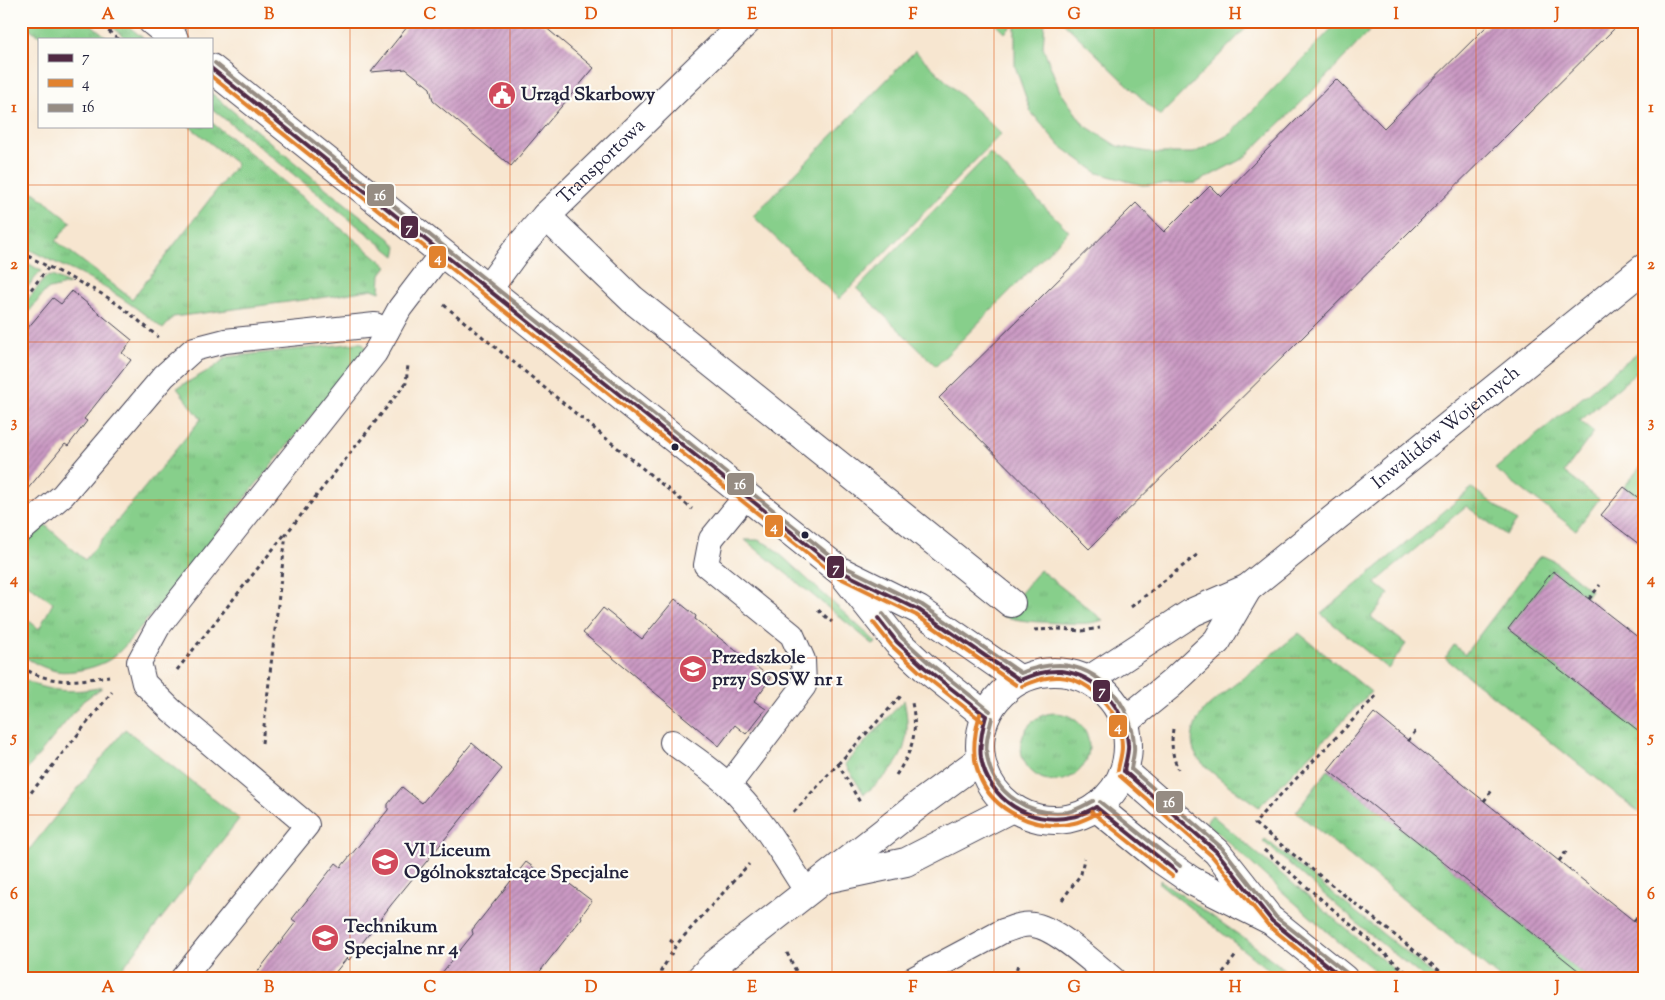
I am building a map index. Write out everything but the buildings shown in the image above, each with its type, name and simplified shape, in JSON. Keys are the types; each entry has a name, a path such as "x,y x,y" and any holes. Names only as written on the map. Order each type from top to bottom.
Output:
{"street":[{"path":"152,21 173,38"},
{"name":"Transportowa","path":"488,289 515,252 546,216 747,21"},
{"path":"212,69 840,571 919,610 1020,680"},
{"path":"546,216 632,299 1011,603"},
{"name":"Inwalidów Wojennych","path":"1089,680 1193,612 1248,588 1644,268"},
{"path":"840,571 897,642 924,667 986,716"},
{"name":"Inwalidów Wojennych","path":"1124,722 1171,684 1217,641 1248,588"},
{"path":"1043,672 1066,672 1089,680 1104,691 1116,705 1124,722 1128,746 1124,771 1113,791 1096,807 1069,818 1040,819 1012,808 997,794 987,778 981,759 980,737 986,716 1000,695 1020,680 1043,672"},
{"path":"713,974 815,885 921,802 981,759"},
{"path":"1124,771 1217,852 1272,921 1344,979"},
{"path":"1096,807 1160,859 1192,882 1272,921"},
{"path":"815,885 906,862 1012,808"}],"lane":[{"path":"182,979 307,824 156,695 144,683 139,662 158,627 375,353 400,308 442,253"},
{"path":"21,530 63,495 164,376 194,349 225,341 375,325 387,331"},
{"path":"729,785 804,686 803,660 792,635 706,565 711,539 746,496"},
{"path":"672,742 729,785 815,885"},
{"path":"913,979 1003,931 1031,924 1043,926 1060,937 1113,979"}],"path":[{"path":"96,21 117,38"},
{"path":"21,252 107,298 126,310 162,341"},
{"path":"21,302 48,268"},
{"path":"418,284 542,388 718,530"},
{"path":"21,667 45,678 68,682 113,676 156,695 406,383 408,364"},
{"path":"258,783 286,534"},
{"path":"1130,608 1198,554"},
{"path":"1589,599 1600,584"},
{"path":"810,604 834,623"},
{"path":"21,805 122,680"},
{"path":"838,764 904,692"},
{"path":"1376,696 1263,813 1255,824 1450,979"},
{"path":"892,779 909,754 914,739 915,726 911,700"},
{"path":"1408,741 1417,729"},
{"path":"1484,801 1493,789"},
{"path":"861,804 869,798"},
{"path":"1559,861 1568,849"},
{"path":"1634,921 1643,909"},
{"path":"670,940 676,945"},
{"path":"786,950 800,979"},
{"path":"1218,979 1237,954"},
{"path":"1001,979 1006,976 1024,979"}],"green space":[{"path":"21,21 87,21 108,38 42,38 29,28 21,38"},
{"path":"105,21 122,21 143,38 126,38"},
{"path":"993,21 1045,21 1043,47 1060,91 1084,125 1117,146 1154,153 1194,153 1230,134 1339,21 1379,21 1304,100 1244,158 1196,183 1142,185 1098,173 1060,146 1031,112 1015,66 1015,23 1005,33"},
{"path":"1062,21 1253,21 1160,116"},
{"path":"915,51 1001,134 839,299 753,216"},
{"path":"212,94 390,239 397,247 395,256 212,109"},
{"path":"212,123 387,266 381,274 380,292 372,289 334,296 173,317 163,329 107,289 21,245 21,182 71,222 56,241 132,299 237,164 192,128 212,128"},
{"path":"990,153 1069,231 936,366 857,289"},
{"path":"21,259 41,271 21,295"},
{"path":"52,276 69,284 46,290 21,322 21,308 46,277"},
{"path":"362,343 366,348 146,621 117,654 93,667 62,672 42,666 21,654 21,614 39,629 53,603 21,579 21,546 42,522 85,560 201,419 177,388 213,368 227,357"},
{"path":"1644,347 1644,366 1580,421 1594,432 1564,472 1599,499 1576,530 1495,469"},
{"path":"1640,467 1644,470 1644,502 1624,487"},
{"path":"1472,488 1517,521 1506,535 1466,506 1375,583 1389,594 1371,617 1406,644 1388,669 1321,614"},
{"path":"745,540 758,540 771,546 876,642 874,645"},
{"path":"1543,556 1554,561 1591,590 1586,597 1553,571 1508,629 1644,735 1644,816 1445,658 1454,645 1465,654 1538,558"},
{"path":"1040,570 1103,620 1088,623 1061,623 1024,621 1002,616"},
{"path":"1299,633 1371,692 1259,807 1204,765 1198,758 1192,745 1193,732 1201,714 1209,705"},
{"path":"21,678 41,687 51,689 72,691 103,687 83,701 21,777"},
{"path":"904,700 907,730 901,754 887,774 864,794 845,764"},
{"path":"1055,713 1068,716 1079,723 1086,734 1089,747 1086,760 1079,771 1068,778 1055,781 1042,778 1031,771 1024,760 1021,747 1024,734 1031,723 1042,716"},
{"path":"125,729 239,819 114,979 21,979 21,860"},
{"path":"1328,770 1589,979 1501,979 1296,812"},
{"path":"1212,815 1405,979 1386,979 1341,944 1206,822"},
{"path":"1265,839 1439,979 1425,979 1366,931 1263,841"},
{"path":"1160,880 1252,944 1297,979 1280,979 1160,884"}],"transit line":[{"name":"16","path":"215,63 843,566 922,605 1021,673 1039,667 1059,665 1074,667 1088,672 1100,681 1112,691 1128,717 1134,749 1131,769 1222,848 1276,917 1348,974"},
{"name":"7","path":"212,69 840,571 919,610 1020,680"},
{"name":"4","path":"212,77 836,576 916,615 1016,685"},
{"name":"16","path":"883,614 902,638 928,662 990,711"},
{"name":"7","path":"878,618 897,642 924,667 986,716"},
{"name":"4","path":"873,622 892,646 920,672 982,721"},
{"name":"7","path":"1020,680 1045,672 1061,671 1087,679 1098,687 1115,707 1126,731 1128,747 1124,771"},
{"name":"4","path":"1022,686 1045,678 1060,677 1084,685 1094,692 1111,711 1121,735 1122,750 1118,770"},
{"name":"4","path":"980,714 974,744 976,767 985,788 994,799 1018,816 1045,824 1060,825 1074,823 1099,813"},
{"name":"7","path":"986,716 981,737 981,758 985,773 992,786 1002,797 1026,813 1056,819 1074,816 1096,807"},
{"name":"16","path":"992,718 987,741 987,756 991,770 997,782 1016,801 1028,807 1054,813 1068,812 1093,801"},
{"name":"7","path":"1124,771 1217,852 1272,921 1344,979"},
{"name":"4","path":"1120,776 1212,856 1268,925 1334,979"},
{"name":"16","path":"1100,802 1180,866"},
{"name":"7","path":"1096,807 1176,871"},
{"name":"4","path":"1092,812 1172,876"}],"place":[{"name":"Urząd Skarbowy","path":"502,95"},
{"name":"Przedszkole przy SOSW nr 1","path":"693,669"},
{"name":"VI Liceum Ogólnokształcące Specjalne","path":"385,862"},
{"name":"Technikum Specjalne nr 4","path":"325,938"}]}
